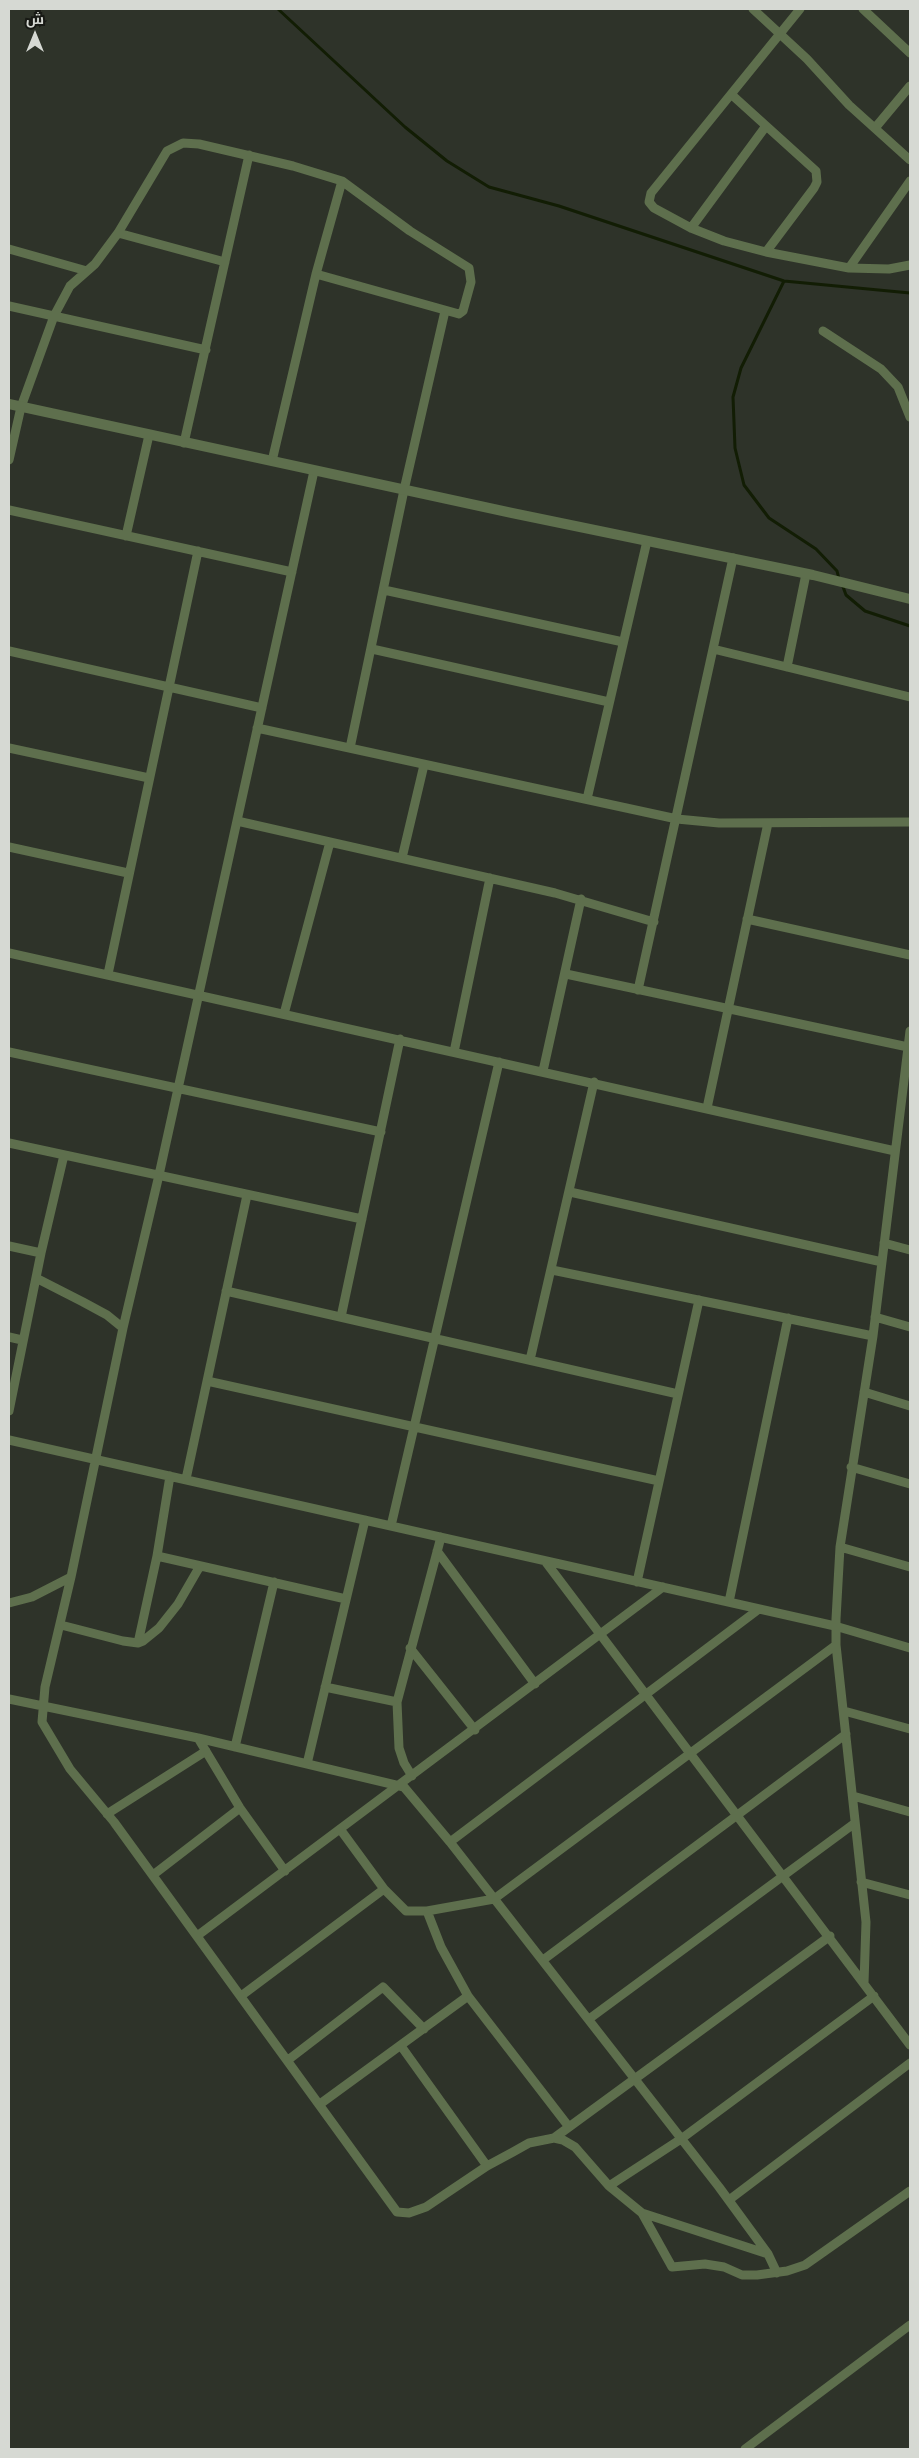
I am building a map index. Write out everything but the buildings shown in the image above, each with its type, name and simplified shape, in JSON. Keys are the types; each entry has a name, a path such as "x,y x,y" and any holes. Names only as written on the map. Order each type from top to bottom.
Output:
{"street":[{"path":"753,9 781,34 849,105 910,160"},
{"path":"800,9 651,193 649,202 654,208 691,228 724,241 766,252 849,268 889,269 910,265"},
{"path":"863,9 910,54"},
{"path":"875,128 910,86"},
{"path":"732,95 816,171 817,177 814,188 766,252"},
{"path":"691,228 766,126"},
{"path":"9,460 21,407 54,316 70,286 95,264 118,233 167,151 183,143 199,144 249,155 342,181 410,231 468,268 471,282 463,312 459,314 445,312 316,274"},
{"path":"184,443 249,155"},
{"path":"272,461 316,274 342,181"},
{"path":"849,268 910,181"},
{"path":"118,233 225,262"},
{"path":"9,249 86,271"},
{"path":"9,306 206,350"},
{"path":"350,748 404,490 445,312"},
{"path":"823,330 881,369 898,387 910,417"},
{"path":"9,404 149,436 858,585 910,599"},
{"path":"126,536 149,436"},
{"path":"314,471 159,1175 122,1328 72,1577 46,1680 42,1720 45,1729 70,1769 153,1875 397,2212 408,2213 426,2207 487,2166 529,2143 554,2138 563,2140 575,2147 609,2186 642,2213 768,2254"},
{"path":"9,510 292,572"},
{"path":"586,799 647,541"},
{"path":"108,974 198,551"},
{"path":"638,990 678,819 733,558"},
{"path":"787,667 809,575"},
{"path":"384,590 623,642"},
{"path":"713,649 910,697"},
{"path":"372,650 609,702"},
{"path":"9,651 262,708"},
{"path":"258,728 678,819 719,823 910,822"},
{"path":"9,748 149,778"},
{"path":"402,858 424,765"},
{"path":"236,821 581,899 654,922"},
{"path":"707,1108 768,823"},
{"path":"284,1014 330,842"},
{"path":"9,847 128,873"},
{"path":"454,1052 490,878"},
{"path":"543,1071 566,974 581,899"},
{"path":"747,920 910,955"},
{"path":"9,953 594,1082 895,1151"},
{"path":"566,974 908,1047"},
{"path":"864,1983 866,1922 835,1626 840,1547 851,1467 876,1317 910,1031"},
{"path":"341,1317 400,1040"},
{"path":"9,1052 177,1090 380,1132"},
{"path":"392,1526 499,1062"},
{"path":"530,1360 594,1082"},
{"path":"9,1143 159,1175 246,1196 362,1219"},
{"path":"9,1411 40,1253 64,1155"},
{"path":"570,1192 882,1262"},
{"path":"186,1479 246,1196"},
{"path":"884,1243 910,1250"},
{"path":"9,1246 40,1253"},
{"path":"552,1270 873,1336"},
{"path":"36,1278 83,1302 122,1328"},
{"path":"226,1291 678,1394"},
{"path":"637,1582 699,1300"},
{"path":"876,1317 910,1327"},
{"path":"729,1602 788,1318"},
{"path":"9,1337 22,1340"},
{"path":"207,1381 659,1481"},
{"path":"864,1392 910,1406"},
{"path":"9,1440 835,1626 910,1648"},
{"path":"851,1467 910,1484"},
{"path":"138,1643 157,1556 170,1476"},
{"path":"307,1764 365,1520"},
{"path":"412,1776 404,1763 399,1748 397,1702 441,1537"},
{"path":"840,1547 910,1567"},
{"path":"438,1551 535,1684"},
{"path":"157,1556 346,1599"},
{"path":"545,1561 738,1814 910,2045"},
{"path":"61,1625 123,1642 138,1643 149,1637 170,1614 200,1566"},
{"path":"9,1603 32,1596 72,1577"},
{"path":"235,1747 274,1582"},
{"path":"197,1936 663,1588"},
{"path":"450,1842 759,1609"},
{"path":"340,1829 384,1889 406,1911 427,1911 494,1899 836,1646"},
{"path":"410,1648 475,1730"},
{"path":"325,1687 397,1702"},
{"path":"9,1699 198,1738 400,1785 450,1842 590,2019 633,2079 729,2200 768,2254 777,2273"},
{"path":"844,1711 910,1729"},
{"path":"543,1960 846,1734"},
{"path":"198,1738 240,1808 285,1870"},
{"path":"107,1814 206,1751"},
{"path":"853,1796 910,1812"},
{"path":"153,1875 240,1808"},
{"path":"590,2019 855,1823"},
{"path":"861,1882 910,1896"},
{"path":"241,1996 384,1889"},
{"path":"427,1911 441,1947 468,1996 569,2127"},
{"path":"554,2138 830,1936"},
{"path":"288,2060 384,1987 424,2029"},
{"path":"320,2104 468,1996"},
{"path":"609,2186 681,2138 874,1996"},
{"path":"401,2046 487,2166"},
{"path":"729,2200 910,2063"},
{"path":"642,2213 672,2267 705,2264 748,2276 777,2273 805,2265 910,2191"},
{"path":"745,2449 910,2324"}],"waterway":[{"path":"278,9 405,127 447,161 489,187 559,206 784,281 910,293"},
{"path":"784,281 741,368 733,397 735,448 744,485 769,518 816,549 837,571 839,579"},
{"path":"842,584 846,595 865,611 910,626"}]}
